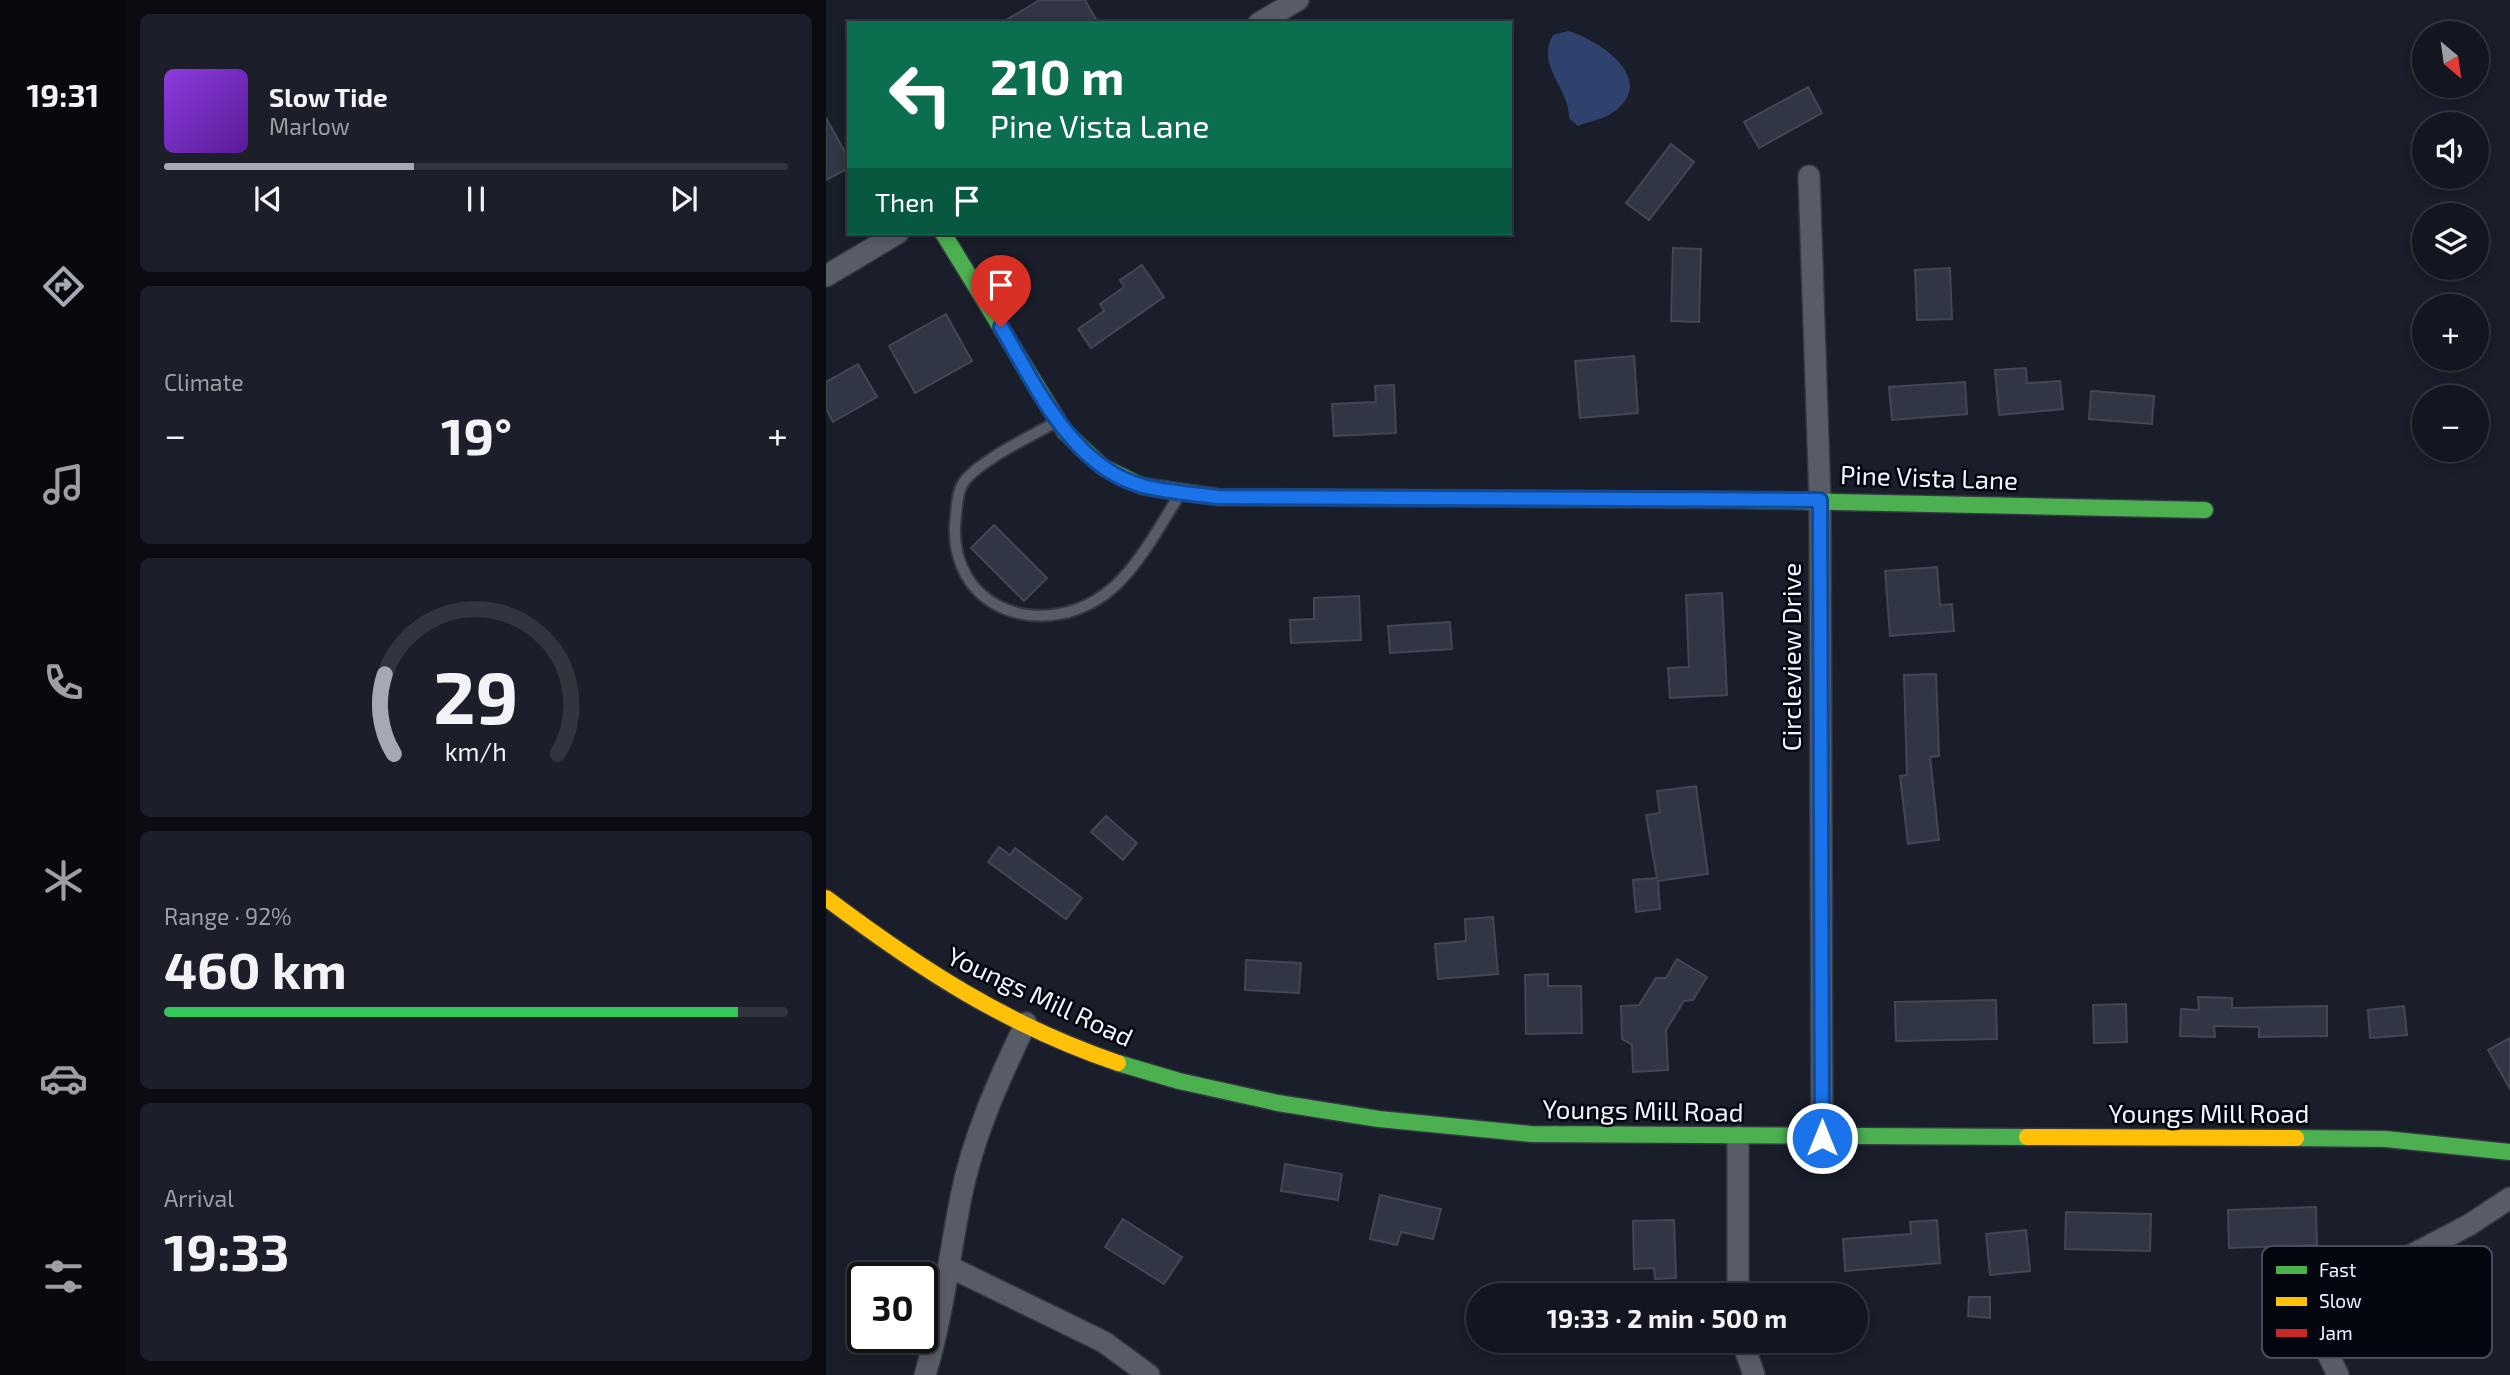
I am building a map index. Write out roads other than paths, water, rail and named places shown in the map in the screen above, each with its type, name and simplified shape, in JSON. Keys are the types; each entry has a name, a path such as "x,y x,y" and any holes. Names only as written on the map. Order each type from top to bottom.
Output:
{"street":[{"path":"1262,21 1298,0"},
{"name":"Circleview Drive","path":"1809,176 1820,500 1822,1138"},
{"path":"826,276 895,235"},
{"name":"Pine Vista Lane","path":"944,235 1065,432 1103,467 1142,486 1231,497 1820,500 2204,510"},
{"name":"Youngs Mill Road","path":"826,898 917,965 955,989 1026,1023 1130,1067 1220,1091 1329,1111 1428,1125 1531,1134 1822,1138 2386,1139 2510,1152"},
{"path":"925,1375 941,1323 961,1196 977,1135 1026,1023"},
{"path":"1738,1137 1738,1283"},
{"path":"2429,1246 2469,1225 2510,1198"},
{"path":"950,1267 1104,1342 1149,1375"},
{"path":"1746,1353 1754,1375"},
{"path":"2331,1358 2338,1375"}],"lane":[{"path":"1058,420 976,470 965,481 960,492 954,537 960,562 986,598 1006,612 1033,618 1059,614 1088,604 1115,585 1145,549 1182,492"}],"water":[{"path":"1568,31 1582,36 1610,54 1628,77 1630,90 1624,103 1609,115 1578,126 1569,118 1568,107 1548,57 1553,35"}]}
